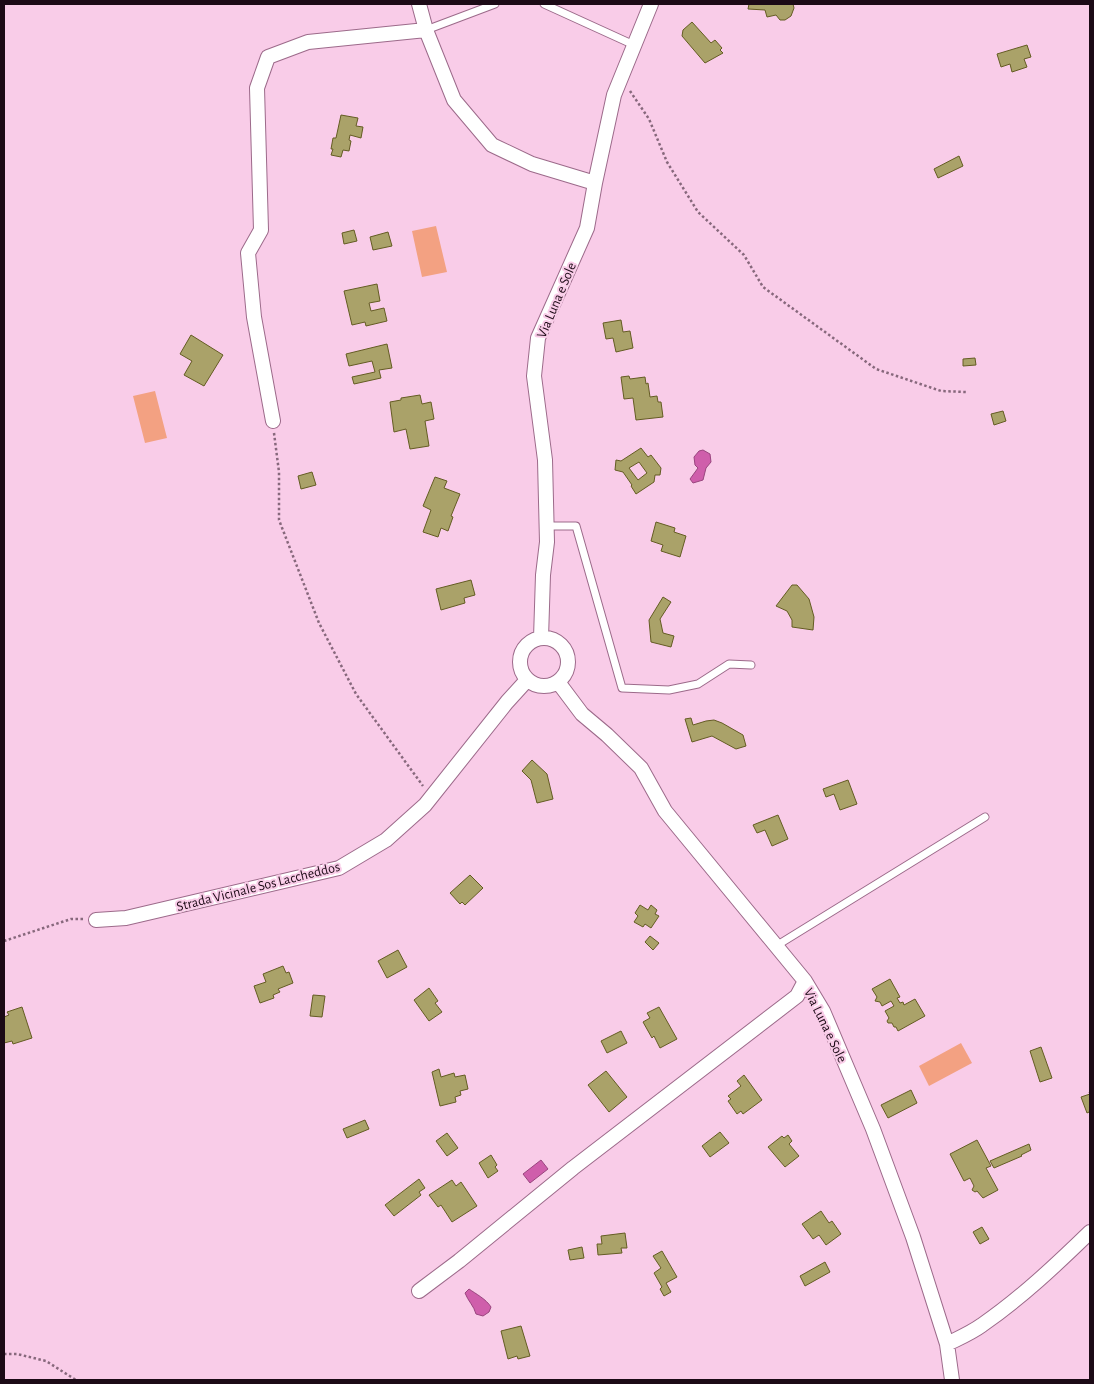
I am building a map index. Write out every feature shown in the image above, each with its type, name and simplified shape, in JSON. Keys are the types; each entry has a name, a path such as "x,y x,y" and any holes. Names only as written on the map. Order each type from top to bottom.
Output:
{"street":[{"path":"419,4 426,30 454,100 492,145 532,164 594,183"},
{"name":"Via Luna e Sole","path":"542,638 542,575 547,542 545,460 534,376 538,338 587,228 594,183 614,95 651,4"},
{"path":"273,421 254,317 248,253 261,230 257,88 268,57 308,42 426,30"},
{"path":"542,638 557,642 563,647 568,661 564,677 558,682 542,687 534,685 522,674 520,658 522,651 527,645 534,640 542,638"},
{"name":"Strada Vicinale Sos Laccheddos","path":"96,920 126,918 339,868 386,840 425,805 507,702 527,680"},
{"name":"Via Luna e Sole","path":"558,682 582,714 641,768 665,811 805,981 823,1011 873,1129 913,1237 947,1344 952,1380"},
{"path":"419,1291 460,1261 584,1159 797,996 805,981"},
{"path":"947,1344 980,1327 1010,1304 1090,1232"}],"lane":[{"path":"426,30 495,4"},
{"path":"544,4 634,45"},
{"path":"546,526 576,526 622,688 669,690 698,684 729,664 750,665"},
{"path":"776,946 986,818"}],"path":[{"path":"621,78 649,119 667,162 698,212 744,255 763,287 876,369 941,391 966,392"},
{"path":"273,421 279,472 279,520 320,623 356,694 431,798"},
{"path":"4,941 71,919 96,920"},
{"path":"4,1354 17,1354 46,1361 76,1380"}],"shaded area":[{"path":"436,226 447,272 422,277 412,231"},
{"path":"155,391 167,438 145,443 133,396"},
{"path":"703,450 710,454 711,462 706,468 703,480 693,483 690,479 698,468 695,465 694,457 699,451"},
{"path":"961,1043 972,1063 929,1086 919,1066"},
{"path":"541,1160 548,1169 530,1183 523,1174"},
{"path":"469,1289 489,1304 491,1307 489,1312 483,1316 476,1314 465,1293"}],"building":[{"path":"749,4 793,4 794,8 791,16 785,20 780,20 776,15 767,17 765,10 748,9"},
{"path":"692,22 711,43 715,40 722,48 720,50 723,53 705,63 682,36 683,30"},
{"path":"1027,45 1031,57 1024,59 1027,67 1012,72 1010,64 1001,67 997,54"},
{"path":"341,115 358,118 356,126 363,127 361,138 350,135 349,151 343,150 341,157 331,155 333,149 331,149 333,138 336,138"},
{"path":"959,156 963,166 938,178 934,169"},
{"path":"354,230 357,241 344,244 342,233"},
{"path":"388,232 392,246 373,250 370,237"},
{"path":"377,284 380,301 369,303 371,311 384,308 387,321 366,326 365,322 352,325 344,291"},
{"path":"621,320 623,332 630,331 633,348 616,352 613,338 606,339 603,323"},
{"path":"191,335 223,355 204,386 184,375 192,361 180,354"},
{"path":"387,344 392,368 379,370 381,378 354,384 352,377 375,372 372,361 349,366 346,354"},
{"path":"975,358 976,365 963,366 963,359"},
{"path":"629,376 630,379 645,377 650,397 657,396 658,402 661,402 663,417 636,420 633,398 624,399 621,377"},
{"path":"420,395 422,404 431,402 434,419 425,421 429,446 410,449 406,429 394,432 390,402"},
{"path":"1003,411 1006,421 994,425 991,414"},
{"path":"641,448 648,457 651,455 661,468 660,475 655,475 654,482 636,494 623,472 615,470 616,460 621,461","holes":["639,462 647,473 638,480 629,468"]},
{"path":"312,472 316,485 301,489 298,476"},
{"path":"435,477 447,481 444,488 460,494 451,516 453,517 448,531 441,528 438,537 423,532 431,510 423,506"},
{"path":"656,522 675,528 674,532 686,536 680,557 661,551 663,545 651,541"},
{"path":"471,580 475,595 464,598 465,603 441,610 436,589"},
{"path":"792,585 797,585 809,599 814,617 813,630 792,627 792,620 787,611 776,606"},
{"path":"663,597 671,602 660,619 663,633 674,636 671,647 651,642 649,620"},
{"path":"691,718 693,725 714,720 722,723 743,735 746,746 736,749 712,736 692,742 685,719"},
{"path":"532,760 547,774 553,799 537,803 531,780 522,771"},
{"path":"848,780 857,804 840,810 834,794 826,797 823,789"},
{"path":"778,815 788,839 772,846 765,830 757,833 753,825"},
{"path":"470,875 483,888 465,905 462,902 460,904 450,893"},
{"path":"640,905 648,910 651,905 657,910 655,914 659,916 651,928 645,924 643,927 634,922 638,916 635,913"},
{"path":"650,936 659,943 653,950 645,942"},
{"path":"398,950 407,967 387,978 378,961"},
{"path":"283,966 286,973 289,972 293,983 278,989 280,992 273,995 274,998 260,1003 254,986 266,982 263,974"},
{"path":"890,979 900,997 897,998 900,1003 903,1002 904,1005 915,999 925,1016 898,1031 892,1023 887,1021 889,1018 885,1011 894,1006 891,1001 882,1006 880,1002 875,1001 877,997 872,989"},
{"path":"429,988 438,1001 435,1003 442,1012 429,1021 414,1000"},
{"path":"313,995 325,996 322,1017 310,1016"},
{"path":"22,1007 32,1038 13,1044 12,1041 4,1043 4,1017 9,1015 7,1012"},
{"path":"659,1007 677,1039 660,1048 654,1036 652,1038 643,1022 650,1018 647,1013"},
{"path":"621,1031 627,1043 607,1053 601,1041"},
{"path":"1041,1047 1052,1078 1040,1082 1030,1051"},
{"path":"439,1069 441,1077 454,1073 455,1077 465,1075 468,1089 460,1091 461,1095 455,1097 456,1102 440,1106 432,1072"},
{"path":"606,1071 627,1097 609,1112 588,1085"},
{"path":"744,1075 762,1100 743,1114 741,1111 737,1114 728,1101 731,1099 728,1096 741,1086 737,1081"},
{"path":"911,1090 917,1103 888,1118 881,1105"},
{"path":"1090,1094 1090,1115 1089,1112 1087,1113 1081,1097"},
{"path":"365,1120 369,1129 347,1138 343,1129"},
{"path":"720,1132 729,1143 710,1157 702,1146"},
{"path":"447,1133 458,1148 447,1156 436,1141"},
{"path":"788,1135 792,1141 789,1144 799,1156 785,1167 768,1147 782,1136 784,1138"},
{"path":"977,1140 991,1166 986,1168 998,1190 983,1198 977,1191 972,1190 974,1186 970,1178 964,1181 950,1154"},
{"path":"1029,1144 1031,1150 1022,1156 994,1168 990,1161"},
{"path":"491,1155 498,1171 488,1178 479,1163"},
{"path":"419,1179 425,1188 419,1192 421,1195 394,1216 385,1205"},
{"path":"452,1180 456,1186 461,1182 477,1206 452,1222 441,1205 438,1207 429,1195"},
{"path":"821,1211 829,1223 832,1221 841,1234 826,1245 819,1235 813,1239 802,1224"},
{"path":"982,1227 989,1239 980,1244 973,1232"},
{"path":"625,1233 627,1248 621,1248 622,1253 598,1255 597,1244 602,1244 601,1236"},
{"path":"582,1247 584,1258 570,1260 568,1250"},
{"path":"662,1251 677,1277 666,1283 671,1292 664,1296 660,1289 662,1287 654,1273 661,1268 653,1256"},
{"path":"825,1262 830,1272 805,1286 800,1276"},
{"path":"521,1326 530,1356 518,1359 517,1356 508,1359 501,1331"}]}
